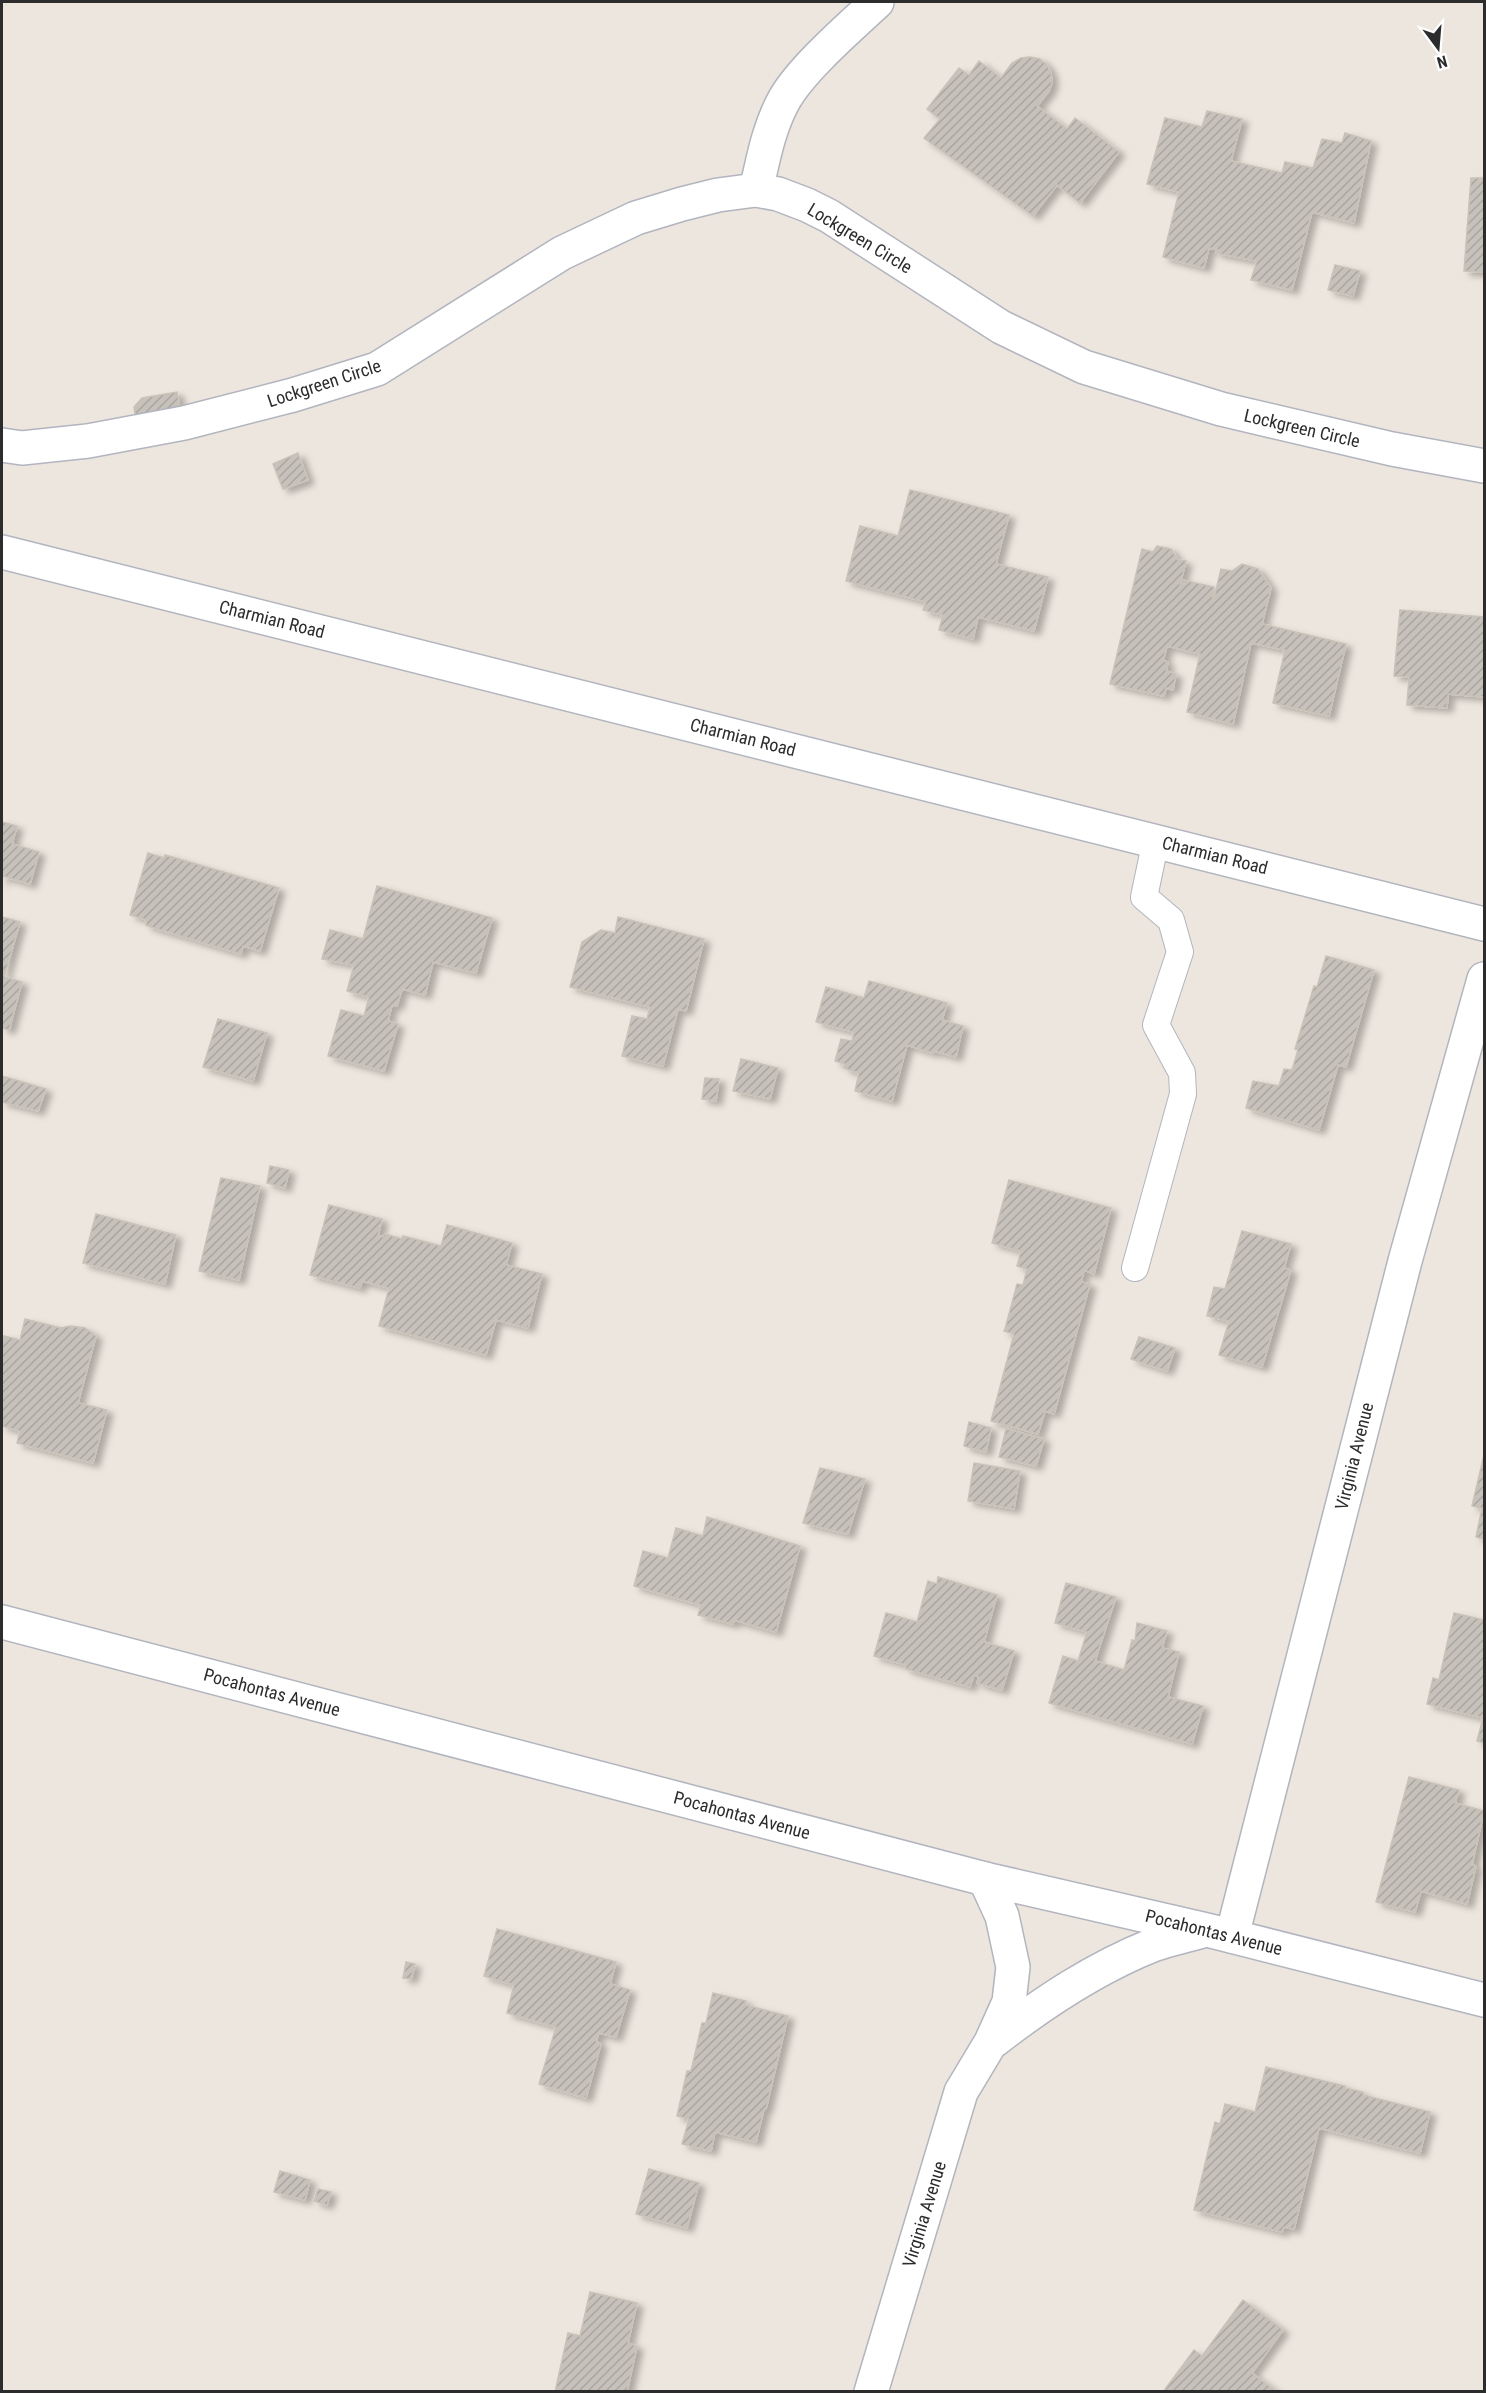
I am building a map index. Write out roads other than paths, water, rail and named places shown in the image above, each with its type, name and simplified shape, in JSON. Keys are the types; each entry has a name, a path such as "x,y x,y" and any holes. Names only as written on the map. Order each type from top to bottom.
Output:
{"street":[{"path":"756,190 769,135 783,101 803,75 877,2"},
{"name":"Lockgreen Circle","path":"2,445 22,448 88,441 184,423 293,395 377,369 562,253 636,218 718,195 756,190 778,194 829,216 1001,327 1084,367 1221,409 1392,449 1485,466"},
{"name":"Charmian Road","path":"2,552 1485,924"},
{"name":"Virginia Avenue","path":"991,2042 1049,1999 1107,1966 1155,1944 1219,1933 1485,979"},
{"name":"Pocahontas Avenue","path":"2,1622 985,1879 1219,1933 1485,2000"},
{"name":"Virginia Avenue","path":"871,2391 961,2092 991,2042 1009,2002 1013,1967 1002,1916 985,1879"}],"lane":[{"path":"1135,1268 1183,1094 1182,1073 1156,1025 1180,952 1171,920 1144,897 1156,840"}]}
